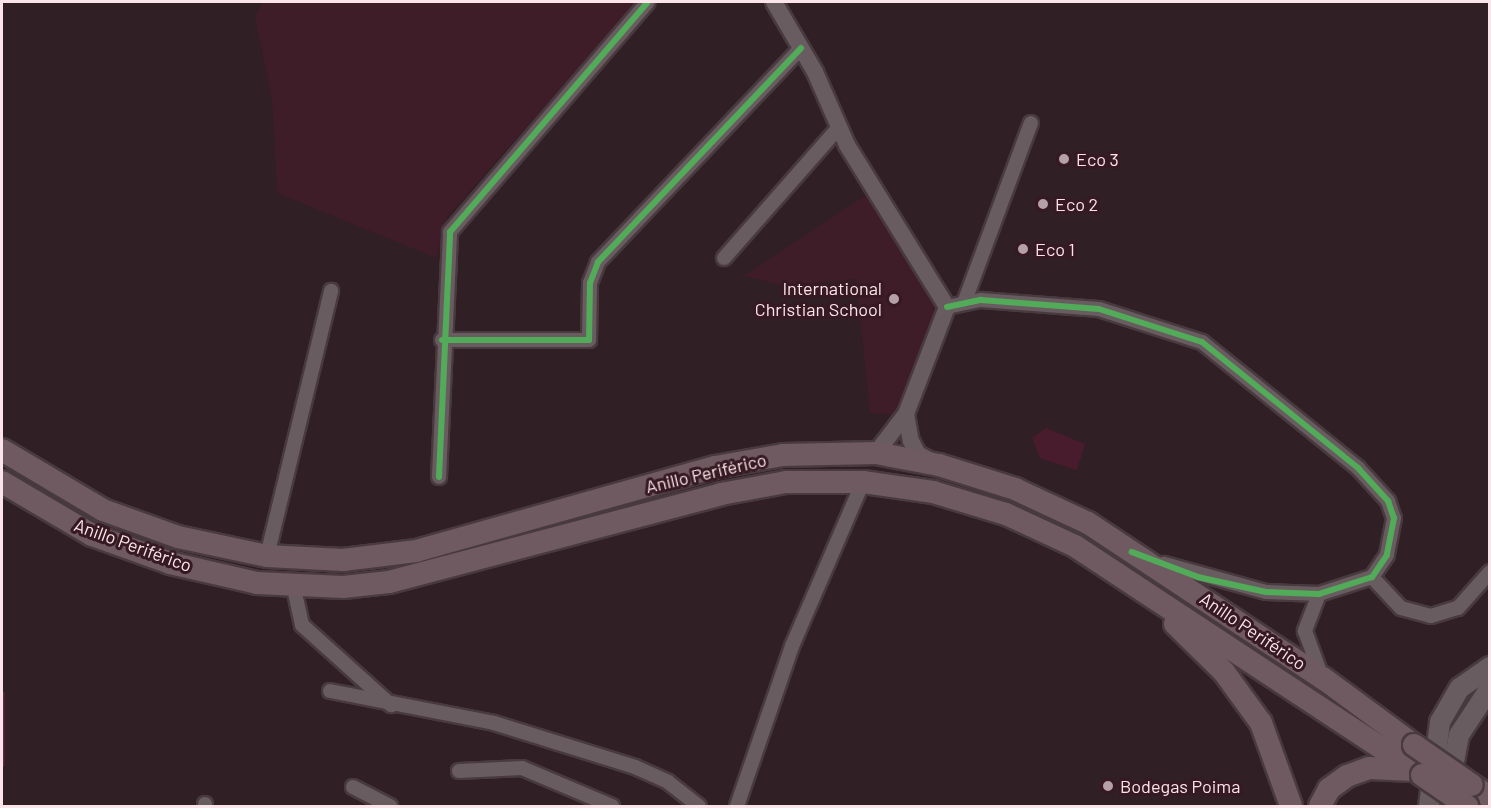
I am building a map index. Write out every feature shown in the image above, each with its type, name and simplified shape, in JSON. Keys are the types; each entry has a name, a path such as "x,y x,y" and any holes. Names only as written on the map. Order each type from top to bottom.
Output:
{"highway":[{"name":"Anillo Periférico","path":"2,450 103,510 178,537 267,556 343,560 416,551 715,467 783,455 876,453 939,465 1015,489 1088,523 1324,679 1480,794"},
{"name":"Anillo Periférico","path":"2,482 92,534 170,563 256,583 293,584 389,582 721,494 786,482 863,482 933,492 1006,514 1075,546 1418,772 1480,794"},
{"path":"1135,586 1224,672 1262,723 1291,807"},
{"path":"1320,807 1329,789 1347,776 1369,768 1418,772"}],"main road":[{"path":"1429,807 1440,722 1460,688 1490,667"},
{"path":"1448,807 1454,748 1471,710 1490,688"}],"street":[{"path":"439,477 446,249 458,217 648,2"},
{"path":"774,2 801,48 839,127 947,307"},
{"path":"442,340 589,340 590,283 598,262 801,48"},
{"path":"964,303 1031,123"},
{"path":"724,258 839,127"},
{"path":"267,556 331,291"},
{"path":"947,307 964,303 1099,309 1202,342 1332,445 1388,501 1392,538 1372,577 1319,594 1243,587 1132,552"},
{"path":"876,453 906,414 947,307"},
{"path":"906,414 918,454 939,465"},
{"path":"737,807 792,646 863,482"},
{"path":"1372,577 1401,608 1431,616 1458,608 1490,572"},
{"path":"293,584 302,625 393,706"},
{"path":"1319,594 1305,632 1324,679"},
{"path":"330,692 393,706 494,723 635,767 668,782 699,807"},
{"path":"459,771 522,768 612,807"},
{"path":"352,787 390,807"}],"shaded area":[{"path":"262,2 637,2 447,217 436,258 277,193 272,98 255,18"},
{"name":"International Christian School","path":"869,193 919,273 937,313 897,415 870,413 856,279 781,285 744,276"},
{"path":"1046,428 1085,444 1077,470 1040,458 1032,438"}],"waterway":[{"path":"2,693 2,764"}],"cycle path":[{"path":"439,477 450,232 648,2"},
{"path":"442,340 589,340 590,283 598,262 801,48"},
{"path":"947,307 981,300 1099,309 1202,342 1358,468 1388,501 1394,518 1387,555 1372,577 1319,594 1266,592 1198,577 1132,552"}],"place":[{"name":"Eco 3","path":"1064,159"},
{"name":"Eco 2","path":"1043,204"},
{"name":"Eco 1","path":"1023,249"},
{"name":"International Christian School","path":"894,299"},
{"name":"Bodegas Poima","path":"1108,786"}]}
